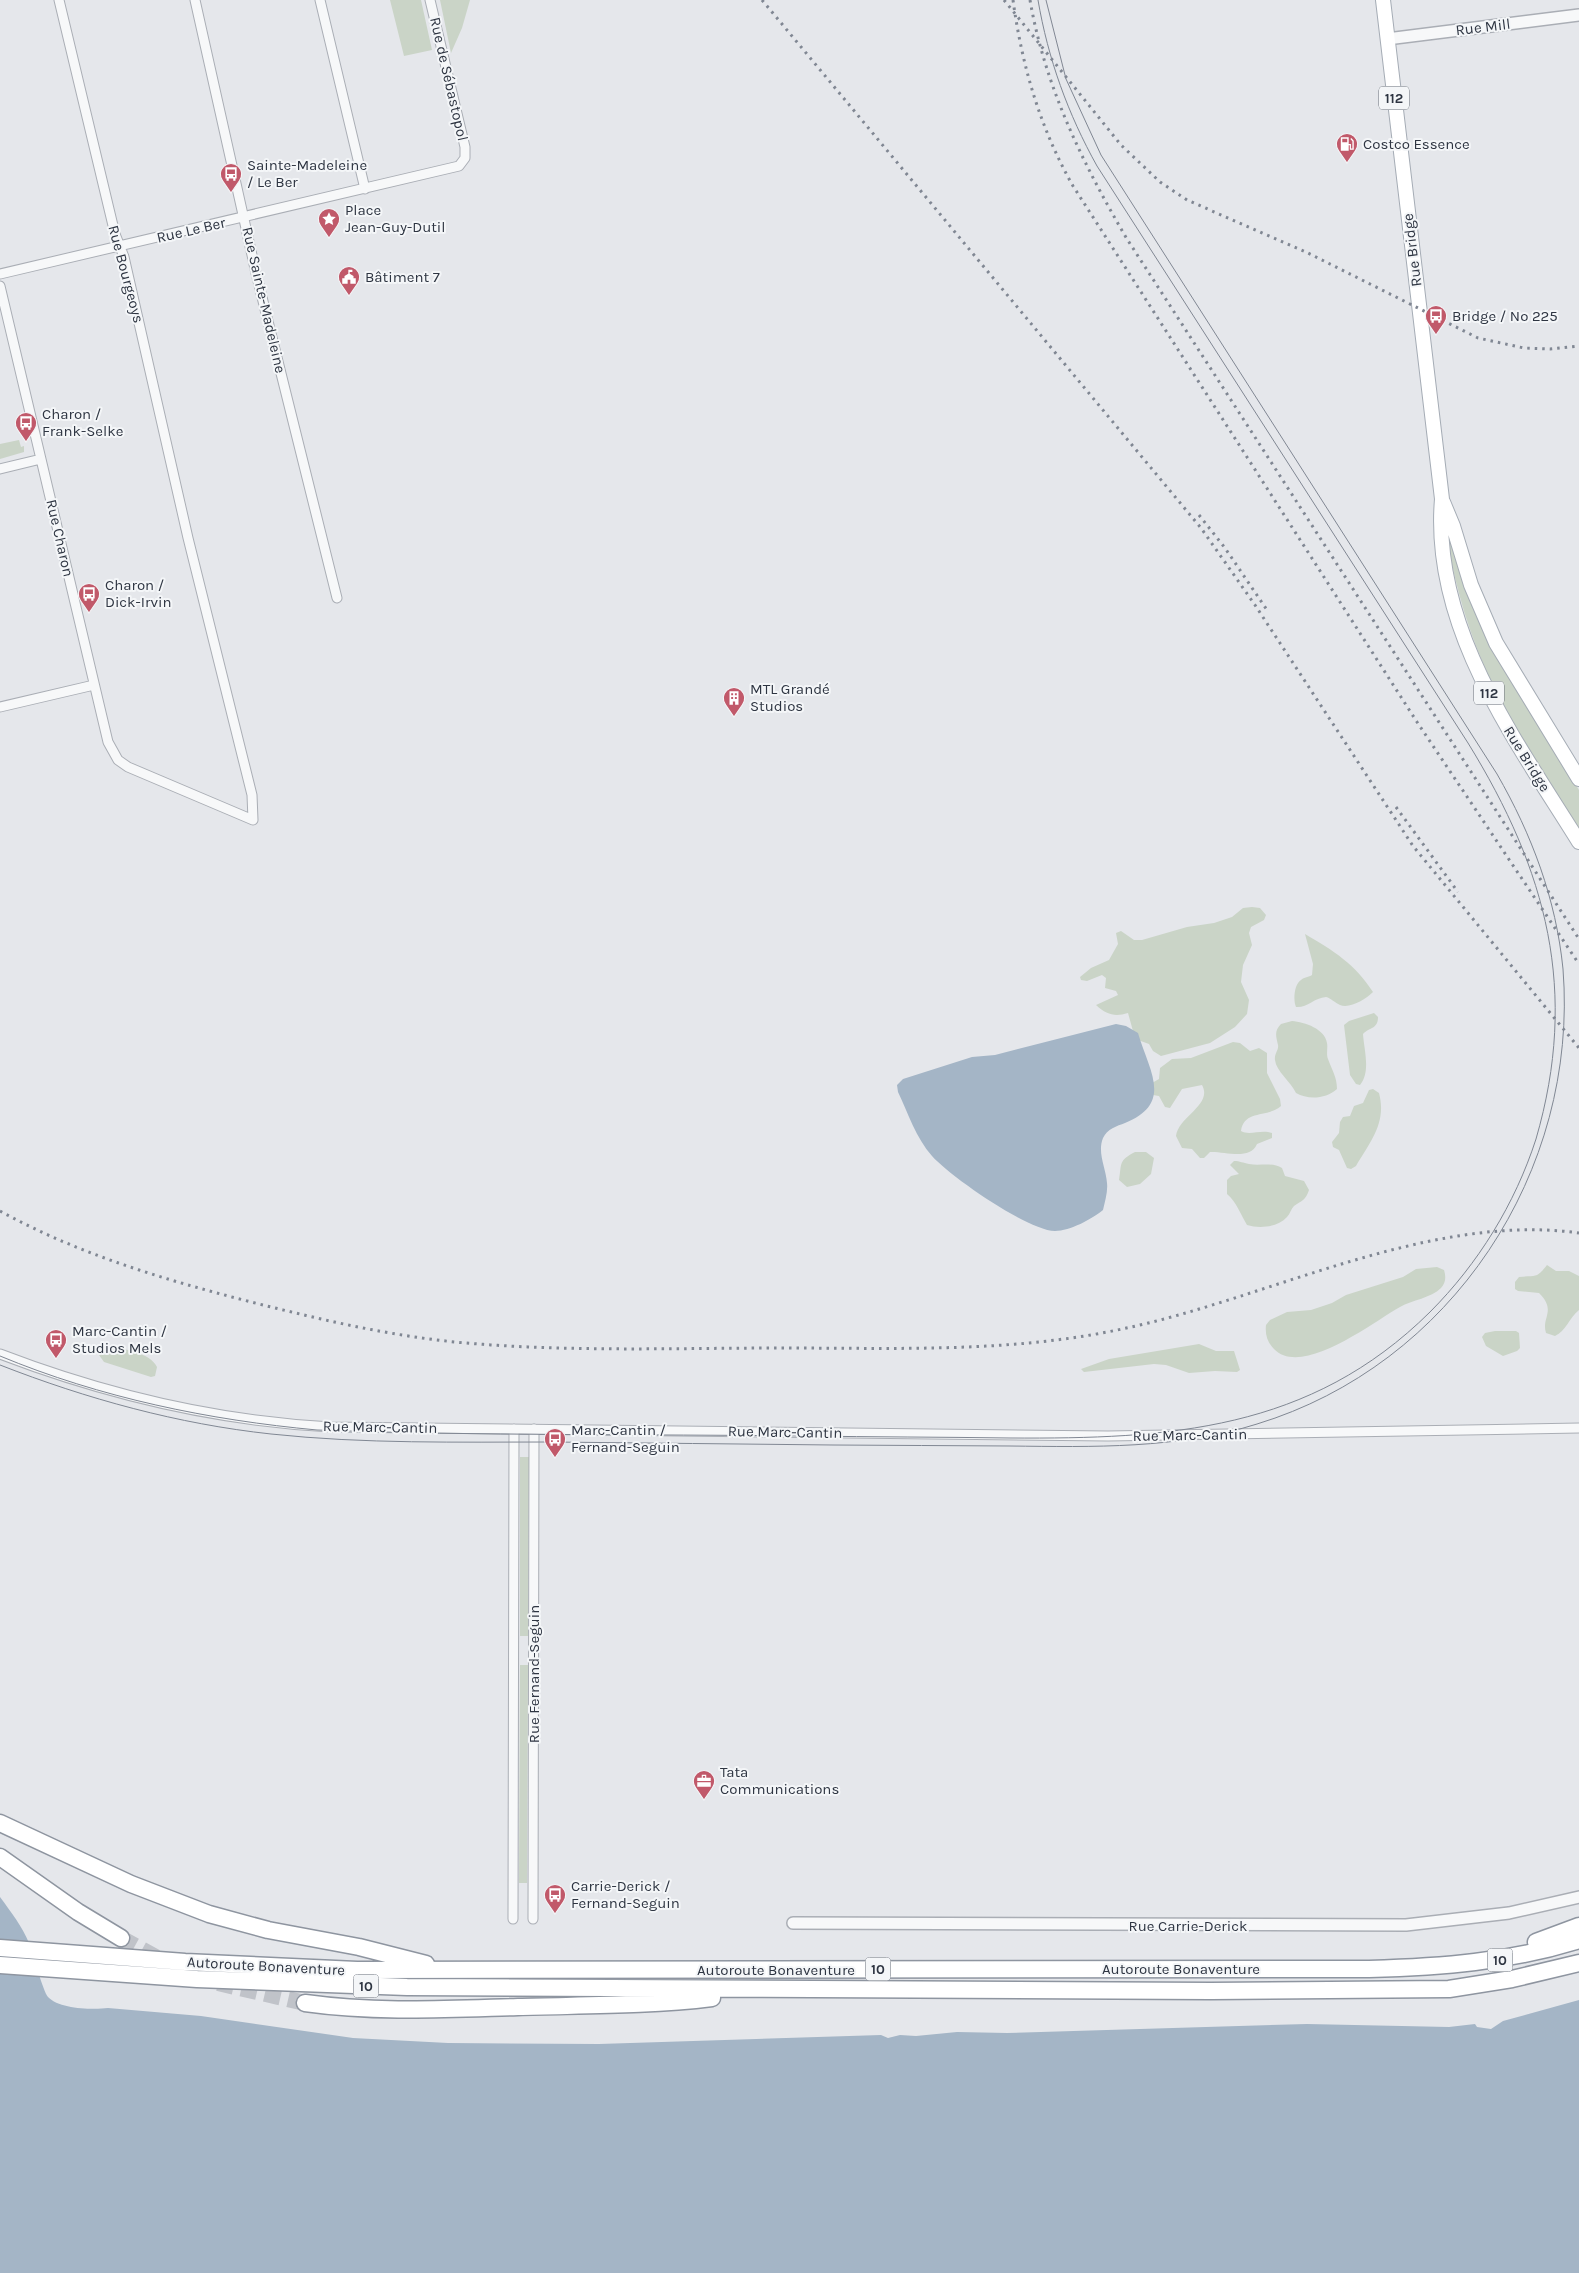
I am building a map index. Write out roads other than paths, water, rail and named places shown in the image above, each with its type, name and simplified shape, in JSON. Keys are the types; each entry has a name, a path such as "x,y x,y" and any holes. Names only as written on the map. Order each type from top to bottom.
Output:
{"highway":[{"path":"0,1824 138,1887 201,1911 268,1930 359,1947 450,1970"},
{"path":"0,1858 78,1912 121,1938"},
{"path":"1419,1968 1502,1952 1579,1926"},
{"name":"Autoroute Bonaventure","path":"0,1948 302,1969 1419,1968 1461,1965 1508,1958 1579,1940"},
{"name":"Autoroute Bonaventure","path":"0,1964 68,1970 334,1985 772,1990 1433,1990 1492,1983 1579,1963"},
{"path":"305,2003 386,2010 665,2004 772,1990"}],"main road":[{"name":"Rue Bridge","path":"1383,0 1442,499 1440,528 1446,569 1457,612 1473,657 1504,720 1579,842"},
{"name":"Rue Bridge","path":"1442,499 1453,526 1465,570 1493,636 1579,779"}],"street":[{"name":"Rue Bourgeoys","path":"59,0 115,234 120,246 161,412 163,430 191,548 252,795 253,820"},
{"name":"Rue Sainte-Madeleine","path":"195,0 245,216 256,273 337,598"},
{"path":"320,0 365,189"},
{"name":"Rue de Sébastopol","path":"430,0 465,147 465,158"},
{"name":"Rue Mill","path":"1387,39 1579,15"},
{"name":"Rue Le Ber","path":"0,274 454,168 461,164 465,158"},
{"name":"Rue Charon","path":"0,286 108,742 118,760 142,775 253,820"},
{"path":"0,469 41,459"},
{"path":"0,707 94,685"},
{"name":"Rue Marc-Cantin","path":"0,1354 106,1390 177,1408 244,1419 349,1428 1108,1436 1579,1428"},
{"name":"Rue Fernand-Seguin","path":"513,1919 514,1429"},
{"name":"Rue Fernand-Seguin","path":"533,1919 534,1429"},
{"name":"Rue Carrie-Derick","path":"794,1923 1390,1926 1480,1918 1579,1897"}],"water":[{"path":"1116,1024 1126,1026 1138,1033 1152,1073 1154,1096 1149,1106 1140,1115 1112,1128 1103,1138 1101,1149 1107,1186 1103,1210 1074,1227 1055,1231 1027,1222 990,1201 955,1176 926,1149 898,1092 897,1085 903,1079 972,1057 995,1055"},
{"path":"0,1897 16,1919 29,1943 48,1997 60,2004 85,2009 108,2008 201,2016 353,2038 448,2043 599,2044 881,2035 888,2038 900,2035 916,2036 957,2032 1007,2033 1307,2024 1449,2027 1475,2024 1477,2027 1491,2029 1503,2021 1579,2000 1579,2273 0,2273"}],"tunnel":[{"path":"121,1938 163,1961"},
{"path":"218,1983 305,2003"}],"tram line":[{"path":"0,1356 77,1384 156,1405 236,1420 317,1430 500,1434 1010,1438 1069,1438 1126,1435 1181,1430 1235,1420 1286,1404 1336,1382 1384,1352 1430,1312 1464,1274 1493,1232 1517,1187 1536,1139 1549,1085 1555,1033 1554,982 1548,933 1536,886 1518,838 1495,791 1468,743 1097,166 1060,86 1047,44 1038,0"},
{"path":"0,1365 66,1389 133,1409 236,1430 306,1437 376,1441 447,1442 1135,1445 1197,1438 1227,1432 1257,1424 1327,1396 1389,1357 1443,1308 1489,1250 1524,1187 1549,1117 1562,1044 1563,969 1560,943 1555,918 1540,868 1521,820 1497,774 1101,155 1066,79 1046,0"}],"railway":[{"path":"762,0 1201,528 1255,605 1413,846 1579,1048"},
{"path":"1004,0 1121,145 1160,182 1187,200 1306,252 1478,338 1524,348 1550,349 1579,346"},
{"path":"1013,0 1027,73 1034,96 1051,142 1073,186 1417,722 1579,964"},
{"path":"1030,0 1045,64 1068,124 1095,182 1127,239 1579,939"},
{"path":"1199,515 1225,548 1267,610"},
{"path":"1396,807 1458,892"},
{"path":"0,1211 62,1241 126,1266 259,1304 387,1333 466,1343 584,1349 953,1348 1038,1342 1122,1329 1177,1315 1407,1246 1465,1235 1522,1230 1579,1233"}],"place":[{"name":"Costco Essence","path":"1347,163"},
{"name":"Sainte-Madeleine / Le Ber","path":"231,193"},
{"name":"Place Jean-Guy-Dutil","path":"329,238"},
{"name":"Bâtiment 7","path":"349,296"},
{"name":"Bridge / No 225","path":"1436,335"},
{"name":"Charon / Frank-Selke","path":"26,442"},
{"name":"Charon / Dick-Irvin","path":"89,613"},
{"name":"MTL Grandé Studios","path":"734,717"},
{"name":"Marc-Cantin / Studios Mels","path":"56,1359"},
{"name":"Marc-Cantin / Fernand-Seguin","path":"555,1458"},
{"name":"Tata Communications","path":"704,1800"},
{"name":"Carrie-Derick / Fernand-Seguin","path":"555,1914"}]}
